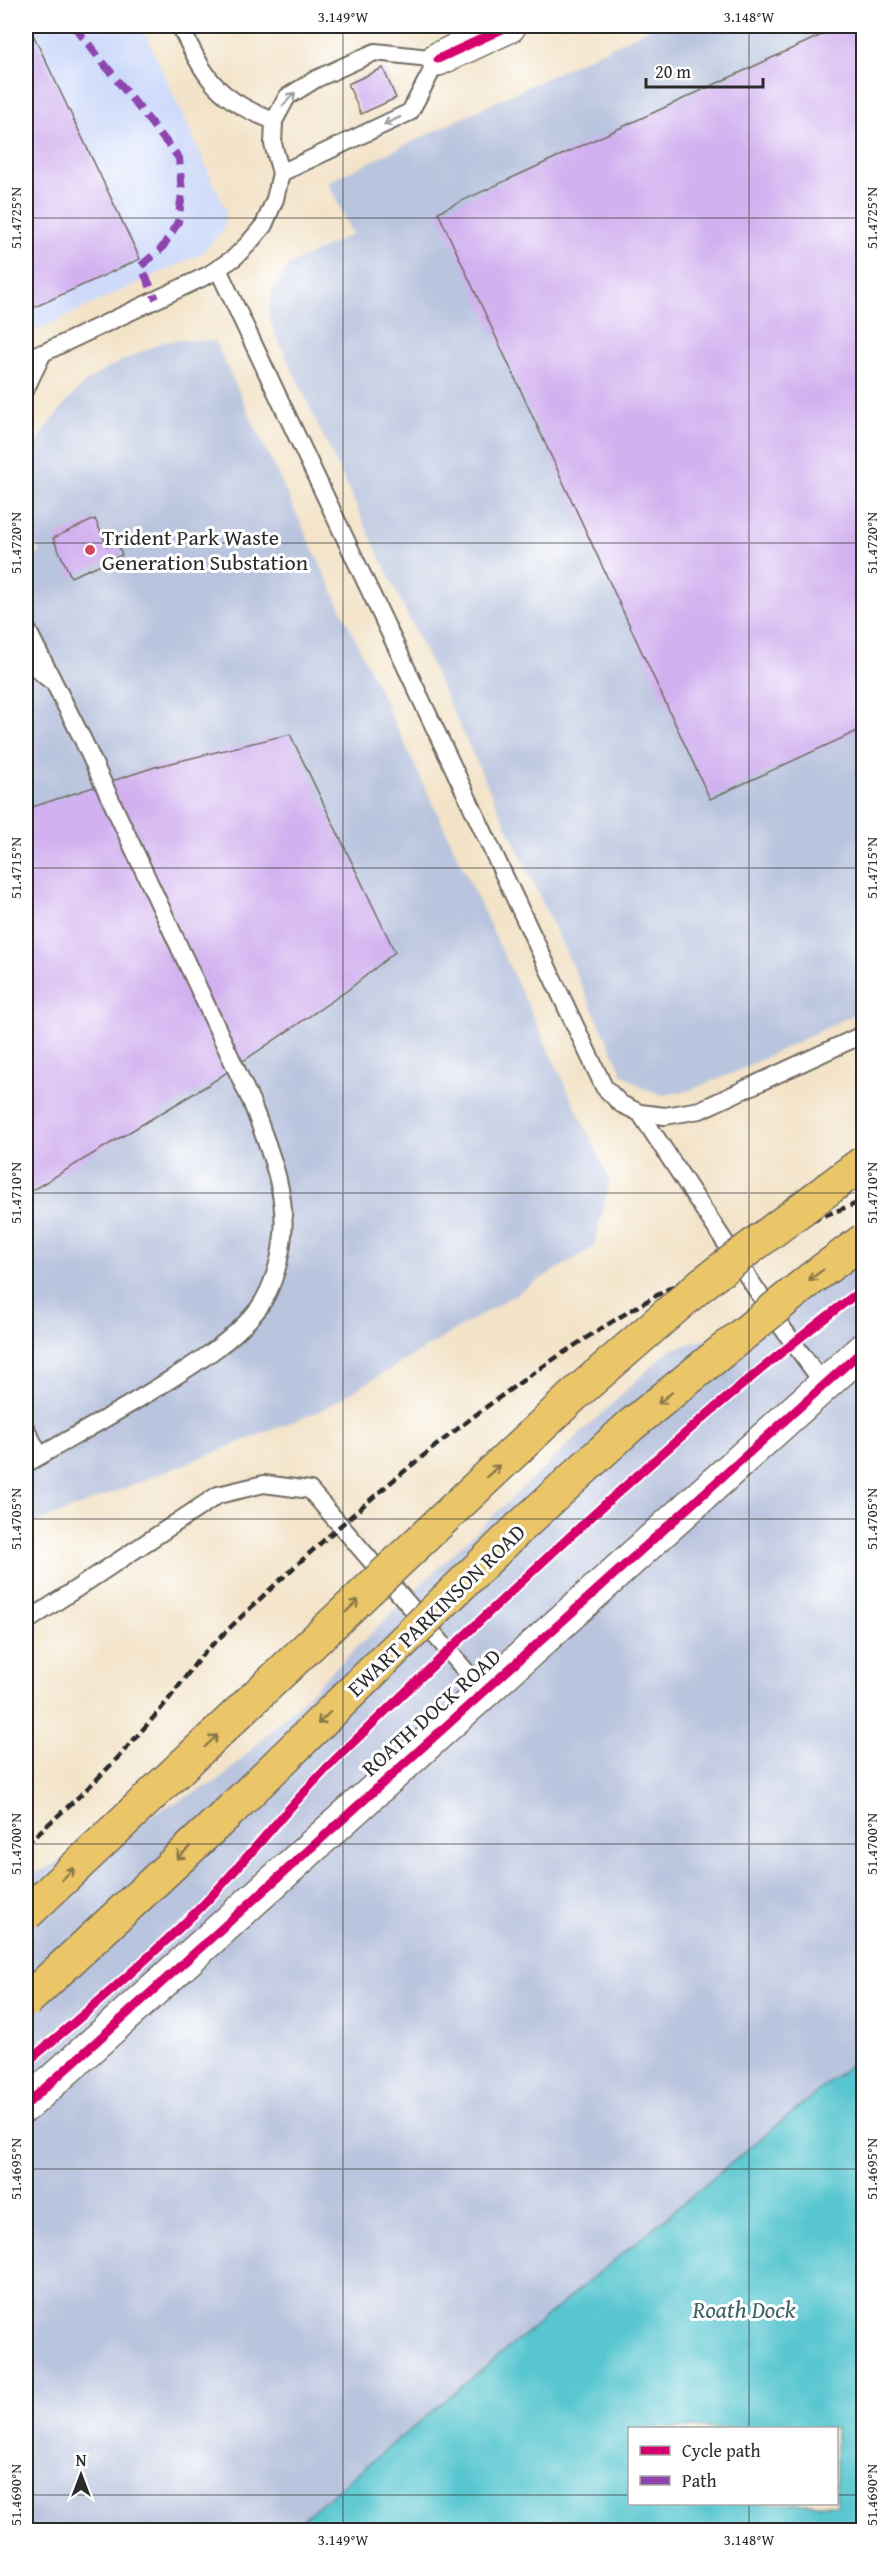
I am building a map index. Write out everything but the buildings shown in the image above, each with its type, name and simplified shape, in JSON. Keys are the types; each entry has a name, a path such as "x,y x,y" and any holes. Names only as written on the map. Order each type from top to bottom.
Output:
{"main road":[{"path":"26,1914 572,1397 702,1284 864,1162"},
{"name":"EWART PARKINSON ROAD","path":"26,2001 232,1809 516,1531 630,1426 811,1279 864,1240"}],"street":[{"path":"438,60 509,26"},
{"name":"ROATH DOCK ROAD","path":"26,2105 823,1383 864,1349"}],"lane":[{"path":"180,26 203,72 219,89 235,104 274,121"},
{"path":"26,356 43,353 218,269 249,244 264,225 275,199 281,173 273,144 274,121 288,97 316,79 375,52 438,60 410,112 281,173"},
{"path":"218,269 604,1087 621,1104 640,1113 664,1116 699,1110 864,1034"},
{"path":"26,388 43,353"},
{"path":"26,627 251,1101 272,1156 282,1206 283,1241 274,1279 255,1313 219,1348 148,1394 33,1460 26,1429"},
{"path":"26,660 55,685"},
{"path":"640,1113 775,1318 823,1383"},
{"path":"26,1622 218,1495 264,1484 310,1490 483,1690"}],"shaded area":[{"path":"26,26 142,26 226,210 223,229 203,253 26,335"},
{"path":"655,26 863,26 863,1010 731,1074 687,1091 663,1095 641,1087 623,1074 274,331 268,313 272,293 280,277 291,264 352,234 328,182"},
{"path":"177,340 215,341 610,1180 594,1247 322,1410 26,1527 26,560 40,553 27,525 26,482 29,463 41,436 61,408 85,383 106,369 160,343"},
{"path":"863,1252 863,2530 26,2530 26,1878 220,1780 466,1541 669,1350 775,1318"}],"water":[{"name":"Roath Dock","path":"863,2054 863,2530 289,2530"}],"railway":[{"path":"26,1844 80,1796 118,1758 162,1708 208,1649 355,1513 432,1449 512,1388 595,1332 681,1282 771,1238 864,1201"}],"marked path":[{"path":"74,26 179,158 182,194 178,222 162,248 141,266 156,299"}],"cycle path":[{"path":"438,59 509,26"},
{"path":"26,2063 113,1989 197,1911 322,1773 595,1513 727,1398 864,1288"},
{"path":"26,2105 864,1349"}],"place":[{"name":"Trident Park Waste Generation Substation","path":"90,550"}]}
